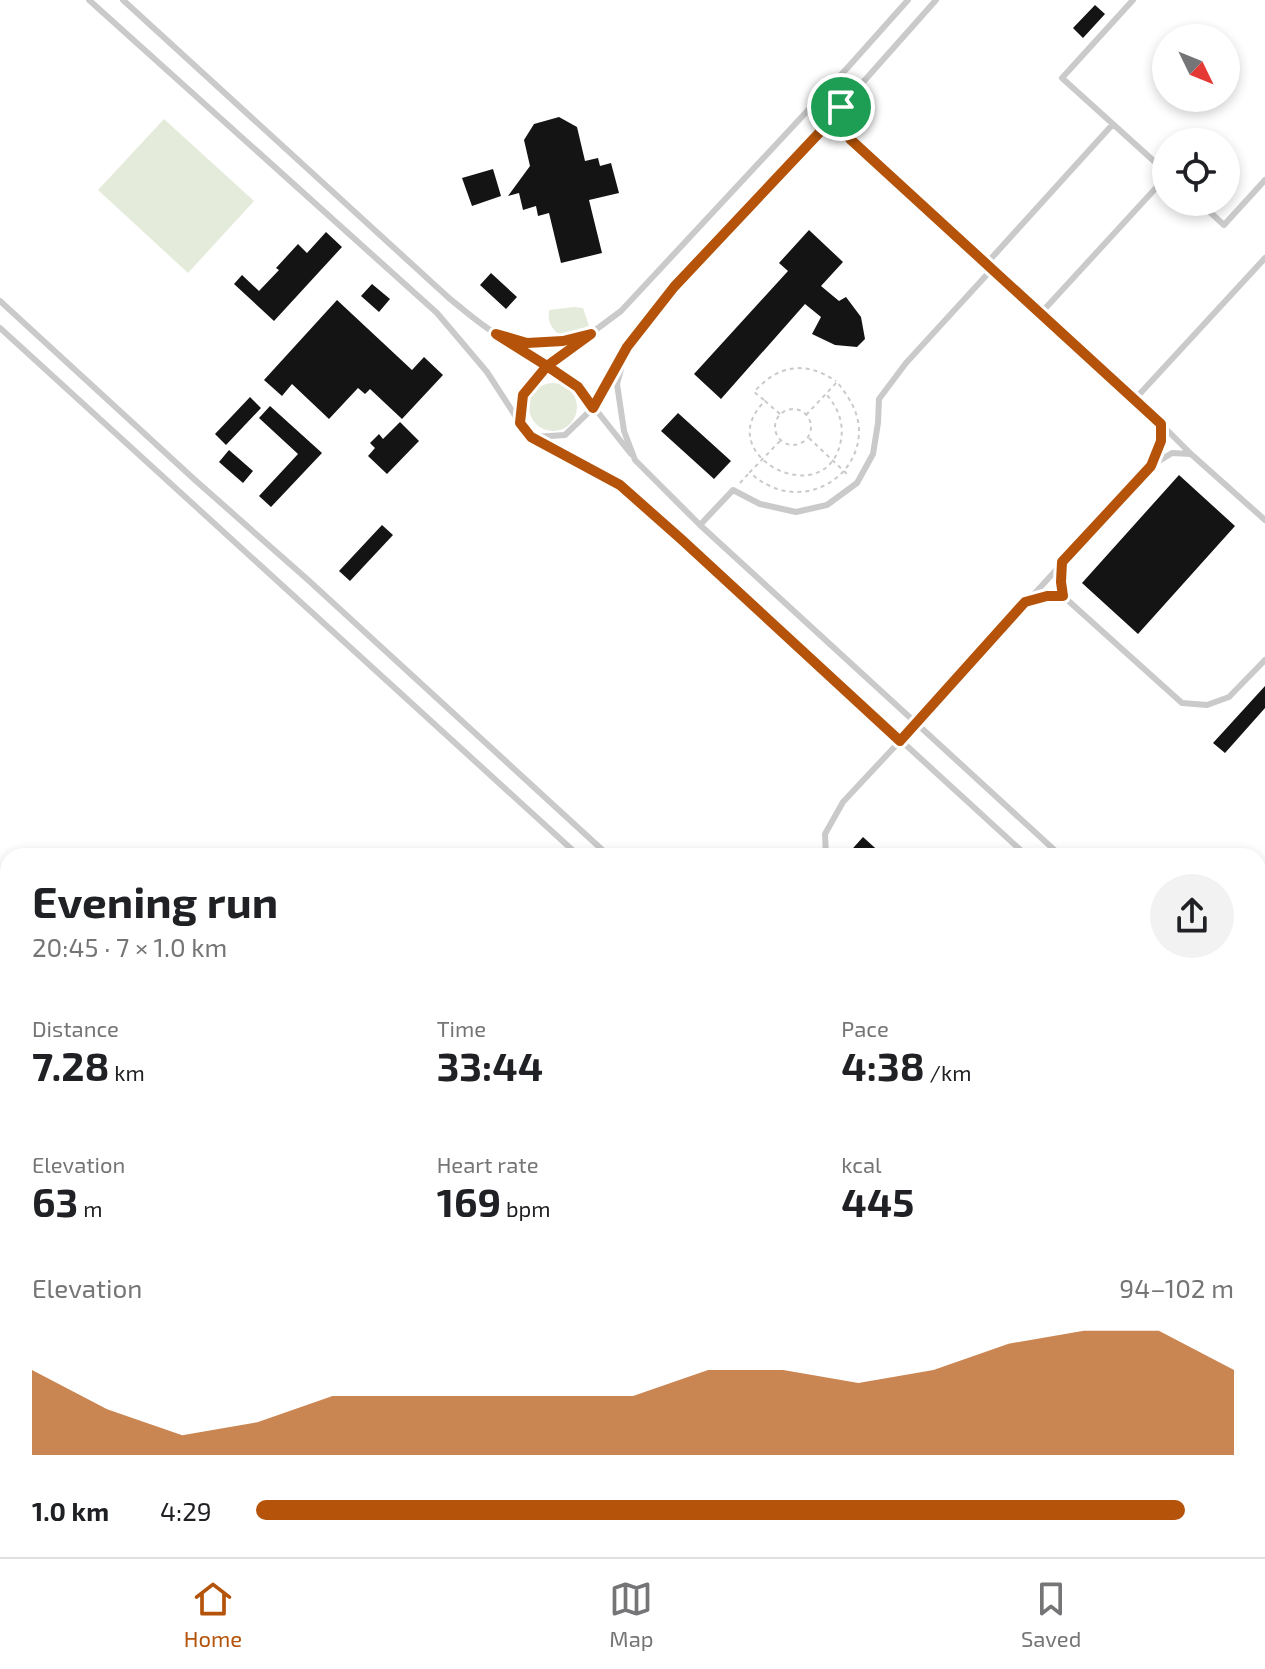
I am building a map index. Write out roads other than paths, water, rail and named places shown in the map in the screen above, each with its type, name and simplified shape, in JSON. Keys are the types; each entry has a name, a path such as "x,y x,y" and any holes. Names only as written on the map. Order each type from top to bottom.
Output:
{"lane":[{"path":"89,0 437,313 487,372 531,437 620,485 1018,848"},
{"path":"123,0 450,299 496,334 578,387 635,460 700,525 1052,848"},
{"path":"520,423 523,395 547,366 621,311 908,0"},
{"path":"531,437 565,435 593,408 627,347 674,287 820,132 936,0"},
{"path":"1133,0 1062,78 1152,162"},
{"path":"841,107 850,139"},
{"path":"987,263 1113,124"},
{"path":"820,132 850,139 1265,520"},
{"path":"1240,207 1265,180"},
{"path":"1041,313 1152,190"},
{"path":"1214,216 1224,225 1232,216"},
{"path":"1135,399 1265,258"},
{"path":"700,525 733,490 760,504 796,512 827,505 857,483 873,454 879,399 906,363 993,268"},
{"path":"0,301 600,848"},
{"path":"0,328 570,848"},
{"path":"496,334 527,343 563,341 591,334"},
{"path":"627,347 617,384 624,431 635,460"},
{"path":"1151,466 1161,441 1161,424"},
{"path":"826,848 825,834 843,802 1151,466 1172,453 1191,454"},
{"path":"1062,562 1063,596 1182,703 1207,705 1229,697 1265,660"},
{"path":"1025,602 1047,596 1063,596"}]}
